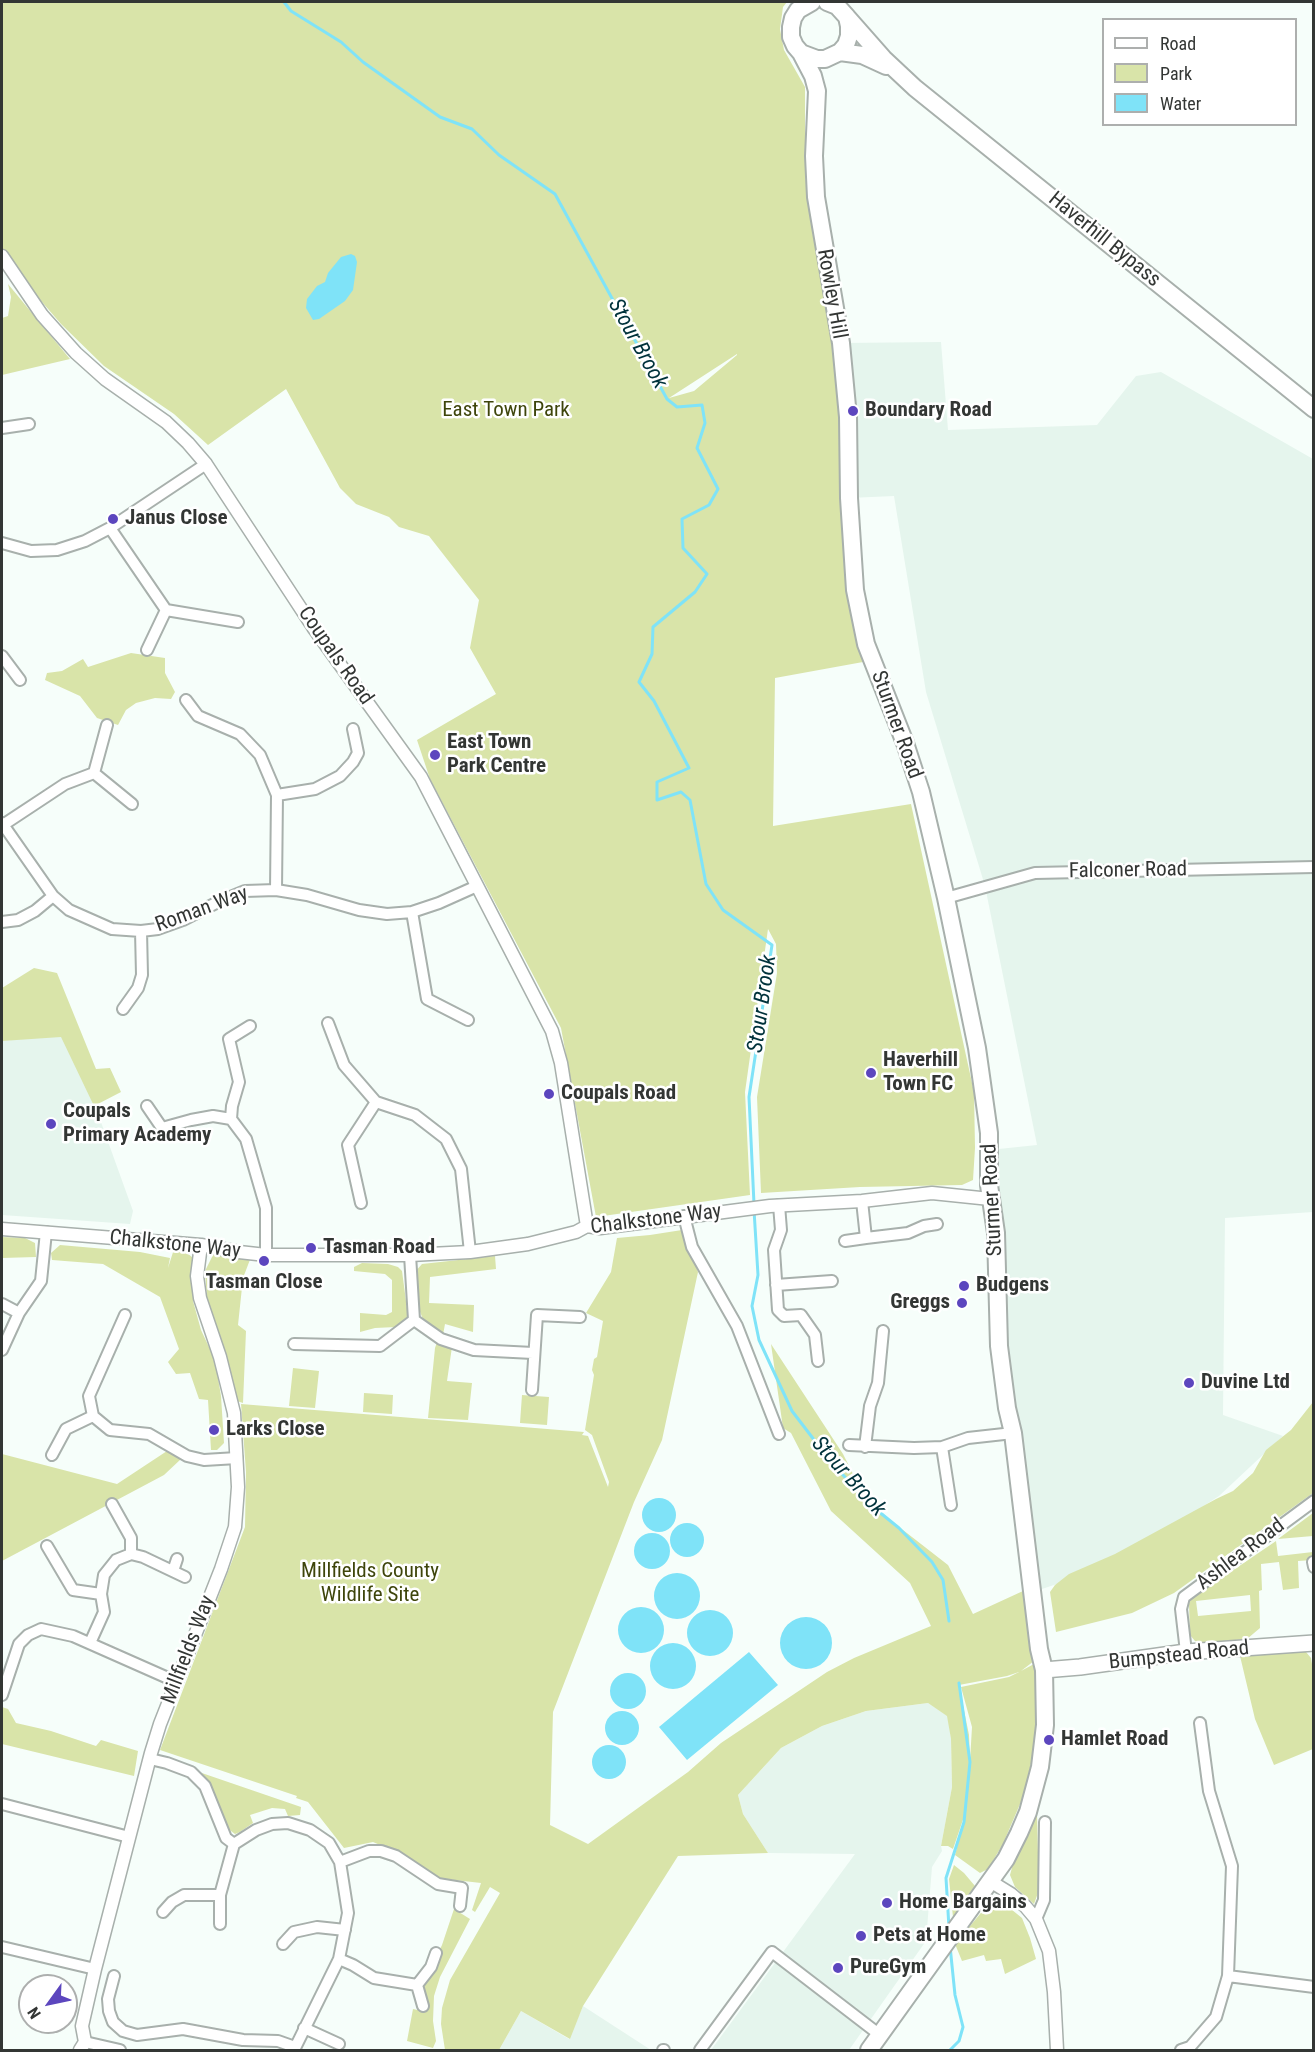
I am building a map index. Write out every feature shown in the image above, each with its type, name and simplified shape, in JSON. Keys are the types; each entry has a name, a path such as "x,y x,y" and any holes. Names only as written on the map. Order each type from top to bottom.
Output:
{"main road":[{"name":"Rowley Hill","path":"805,4 793,18 791,37 813,76 817,91"},
{"name":"Rowley Hill","path":"836,7 849,26 849,36 827,65 817,91 814,146 816,197 821,237 840,343 848,417 849,498"},
{"name":"Haverhill Bypass","path":"836,7 895,70 1314,409"},
{"name":"Haverhill Bypass","path":"801,53 817,59 837,54 862,55 895,70"},
{"name":"Sturmer Road","path":"849,498 855,590 866,644 905,743 921,792 946,898 980,1069 989,1133 990,1199 996,1233 999,1346 1007,1408 1013,1433 1039,1649 1044,1670 1046,1725 1034,1794 1006,1859 869,2050"},
{"name":"Bumpstead Road","path":"1044,1670 1186,1652 1314,1643"}],"street":[{"name":"Coupals Road","path":"2,256 42,315 76,353 105,380 166,422 189,443 206,464 313,627 421,777 552,1031 561,1064 587,1226"},
{"path":"2,428 28,424"},
{"path":"2,543 30,551 57,550 86,541 110,528 206,464"},
{"path":"110,528 166,610 238,622"},
{"path":"147,650 166,610"},
{"path":"2,656 20,680"},
{"path":"186,700 198,716 240,734 260,755 277,795 276,890"},
{"path":"94,773 107,725"},
{"path":"277,795 315,789 340,776 358,753 353,729"},
{"path":"94,773 132,804"},
{"path":"2,824 65,784 94,773"},
{"name":"Roman Way","path":"2,824 53,896 69,910 112,928 141,931 158,929 245,891 276,890 308,895 359,910 387,914 412,912 477,886"},
{"name":"Falconer Road","path":"946,898 1035,873 1314,867"},
{"path":"2,922 18,920 35,911 53,896"},
{"path":"412,912 427,999 468,1020"},
{"path":"123,1009 138,988 142,975 141,931"},
{"path":"328,1023 344,1065 376,1102 415,1115 446,1139 461,1169 470,1252"},
{"path":"250,1026 229,1039 239,1082 231,1119 246,1139 266,1208 266,1255"},
{"path":"361,1203 348,1145 376,1102"},
{"path":"147,1106 162,1128 213,1116 231,1119"},
{"name":"Chalkstone Way","path":"2,1229 201,1245 266,1255 410,1255 470,1252 528,1244 576,1232 587,1226 600,1228 774,1205 932,1193 990,1199"},
{"path":"862,1200 866,1238"},
{"path":"774,1205 781,1230 774,1250 778,1310 784,1316 801,1316 815,1335 818,1361"},
{"path":"684,1216 692,1247 737,1326 779,1434"},
{"path":"846,1241 908,1233 924,1226 937,1224"},
{"path":"2,1350 19,1313 41,1281 46,1232"},
{"name":"Millfields Way","path":"83,2046 82,2026 95,1969 160,1724 221,1569 234,1527 238,1486 232,1403 220,1357 200,1298 197,1276 201,1245"},
{"path":"410,1255 414,1320"},
{"path":"776,1285 832,1281"},
{"path":"2,1304 19,1313"},
{"path":"125,1315 89,1396 93,1416 110,1430 149,1434 187,1456 204,1460 237,1458"},
{"path":"532,1390 537,1315 580,1317"},
{"path":"294,1344 380,1346 414,1320"},
{"path":"414,1320 441,1339 474,1350 533,1353"},
{"path":"865,1447 870,1406 878,1383 883,1331"},
{"path":"52,1455 66,1429 93,1416"},
{"path":"849,1445 942,1447 968,1438 1013,1433"},
{"path":"942,1447 951,1505"},
{"name":"Ashlea Road","path":"1186,1652 1181,1609 1184,1597 1314,1501"},
{"path":"112,1504 130,1538 132,1554"},
{"path":"47,1546 73,1590 101,1594"},
{"path":"90,1643 104,1612 101,1594 104,1575 116,1560 132,1554 185,1577"},
{"path":"173,1571 177,1559"},
{"path":"1313,1562 1314,1567"},
{"path":"2,1695 4,1679 19,1644 28,1635 41,1629 73,1636 177,1682"},
{"path":"1181,2050 1190,2047 1216,2018 1228,1976 1232,1866 1209,1791 1200,1723"},
{"path":"150,1759 167,1762 191,1772 205,1786 226,1838 234,1844"},
{"path":"2,1804 129,1837"},
{"path":"1036,1919 1044,1900 1045,1822"},
{"path":"114,1976 108,1999 109,2011 113,2022 123,2031 137,2035 183,2029 243,2040 278,2042 295,2049 339,1959 348,1913 340,1862 329,1843 310,1830 288,1823 272,1824 256,1830 234,1844 220,1895 220,1924"},
{"path":"340,1862 369,1851 381,1851 396,1856 438,1884 462,1888 460,1906"},
{"path":"990,1881 1011,1894 1036,1919 1049,1951 1057,2050"},
{"path":"163,1912 172,1902 184,1895 220,1895"},
{"path":"283,1944 294,1932 317,1927 345,1930"},
{"path":"2,1947 95,1969"},
{"path":"700,2050 772,1952 880,2035"},
{"path":"417,1986 431,1967 436,1953"},
{"path":"339,1959 374,1978 417,1986"},
{"path":"1228,1976 1314,1987"},
{"path":"417,1986 423,2006"},
{"path":"304,2028 339,2044"},
{"path":"83,2046 120,2050"}],"shaded area":[{"path":"941,342 948,430 1097,425 1136,376 1161,372 1313,459 1313,1212 1225,1218 1223,1415 1283,1436 1219,1496 1111,1566 1033,1592 1024,1529 989,1150 1037,1145 985,886 926,692 894,496 849,498 841,343"},
{"name":"Coupals Primary Academy","path":"62,1014 133,1211 130,1224 2,1215 2,1036"},
{"path":"928,1703 948,1716 952,1787 942,1851 932,1867 926,1941 849,2050 711,2050 855,1854 768,1853 743,1814 738,1795 781,1748 822,1726 866,1711"},
{"path":"583,2006 651,2050 499,2050 521,2011 569,2039"}],"green space":[{"name":"East Town Park","path":"2,2 787,2 783,7 780,29 784,50 805,87 805,174 813,236 835,342 866,644 863,662 775,678 773,826 911,804 974,1092 973,1180 962,1185 860,1187 761,1193 757,1097 777,973 776,944 768,929 745,1092 750,1195 596,1217 561,1028 430,779 417,740 496,694 470,648 479,600 429,536 399,527 389,517 356,504 340,488 286,389 208,445 174,414 104,366 61,324 36,295 2,248","holes":["737,354 737,355 694,391 669,398"]},
{"path":"8,284 70,359 2,375 2,318 8,316 11,297"},
{"path":"131,653 165,658 165,673 175,692 171,699 155,698 136,703 126,710 118,725 97,718 80,696 45,680 47,673 62,671 83,659 88,667"},
{"path":"34,968 57,973 96,1069 110,1068 121,1092 94,1106 61,1037 2,1041 2,988"},
{"name":"Millfields County Wildlife Site","path":"682,1230 698,1272 662,1440 634,1502 553,1712 550,1825 588,1844 688,1772 721,1743 827,1672 854,1658 931,1626 910,1583 831,1511 791,1433 783,1428 771,1344 843,1454 867,1502 948,1565 973,1614 1023,1591 1034,1661 1021,1671 1034,1664 1037,1680 1032,1759 1023,1797 1003,1844 988,1869 980,1873 955,1855 966,1811 953,1849 941,1846 952,1787 951,1739 947,1716 928,1703 866,1711 822,1726 781,1748 738,1795 743,1814 768,1853 678,1856 583,2006 570,2039 521,2011 499,2050 445,2050 441,2024 442,2008 450,1980 500,1893 490,1887 475,1912 472,1910 481,1883 437,1878 399,1853 373,1842 344,1848 308,1802 296,1798 297,1796 160,1750 245,1527 246,1472 241,1404 584,1432 582,1435 588,1436 608,1487 609,1482 592,1435 585,1430 594,1375 592,1370 594,1359 597,1357 603,1321 586,1313 611,1272 617,1238","holes":["1019,1672 1009,1677 961,1687 972,1727 970,1761 969,1735 959,1685"]},
{"path":"2,1237 25,1238 35,1243 36,1257 2,1258"},
{"path":"60,1245 140,1252 170,1258 168,1268 174,1249 183,1250 192,1257 193,1301 201,1330 215,1360 221,1396 224,1443 217,1450 211,1450 208,1400 199,1399 190,1373 176,1374 168,1362 179,1349 160,1297 103,1264 52,1260 51,1253"},
{"path":"223,1253 251,1257 243,1278 238,1325 246,1331 243,1403 237,1401 229,1366 207,1299 205,1271 213,1255"},
{"path":"495,1256 496,1269 430,1277 429,1303 474,1305 473,1332 445,1324 443,1335 423,1319 415,1300 414,1273 422,1264"},
{"path":"362,1263 388,1264 402,1271 408,1316 396,1327 375,1328 360,1332 360,1313 386,1315 392,1312 392,1280 385,1274 354,1271 354,1267"},
{"path":"437,1342 452,1347 447,1381 472,1383 468,1420 428,1418"},
{"path":"293,1368 319,1371 315,1408 289,1406"},
{"path":"364,1393 393,1395 392,1414 363,1412"},
{"path":"522,1395 549,1397 547,1425 520,1423"},
{"path":"1313,1402 1313,1493 1174,1593 1132,1613 1056,1632 1050,1592 1055,1585 1069,1574 1115,1554 1233,1491 1253,1473 1266,1450 1291,1430"},
{"path":"167,1451 181,1459 164,1475 2,1561 2,1454 117,1484"},
{"path":"1313,1513 1313,1536 1278,1539"},
{"path":"1276,1541 1278,1556 1313,1552 1313,1560 1298,1561 1299,1588 1283,1590 1279,1562 1261,1564 1260,1628 1247,1639 1200,1643 1195,1641 1190,1635 1189,1604 1191,1599","holes":["1250,1595 1251,1611 1198,1616 1196,1601"]},
{"path":"1306,1652 1312,1664 1313,1749 1274,1765 1255,1719 1240,1656"},
{"path":"2,1707 8,1709 16,1723 51,1731 96,1746 101,1740 138,1751 134,1776 2,1744"},
{"path":"196,1771 301,1807 300,1815 288,1816 285,1809 272,1808 250,1815 253,1823 235,1834 227,1828 207,1780"},
{"path":"1033,1813 1037,1814 1039,1890 1034,1904 1015,1887 1010,1875"},
{"path":"954,1865 975,1886 953,1917 949,1879"},
{"path":"1001,1901 1022,1918 1036,1959 1005,1974 1001,1959 986,1961 984,1955 962,1961 955,1944 985,1908 993,1902"},
{"path":"454,1909 470,1919 440,1977 434,1996 433,2021 436,2041 433,2048 407,2041 413,2009 422,2011 429,2008 422,1987 442,1945"}],"water":[{"path":"351,254 355,256 357,262 353,290 345,301 319,319 313,320 306,308 307,299 317,286 325,282 328,273 341,257"},
{"path":"659,1498 671,1503 676,1515 671,1527 659,1532 647,1527 642,1515 647,1503"},
{"path":"687,1523 699,1528 704,1540 699,1552 687,1557 675,1552 670,1540 675,1528"},
{"path":"652,1533 664,1539 670,1551 664,1563 652,1569 640,1563 634,1551 640,1539"},
{"path":"677,1573 693,1580 700,1596 693,1612 677,1619 661,1612 654,1596 661,1580"},
{"path":"641,1607 657,1614 664,1630 657,1646 641,1653 625,1646 618,1630 625,1614"},
{"path":"710,1610 719,1611 726,1617 732,1624 732,1642 726,1649 719,1655 710,1656 701,1655 694,1649 688,1642 687,1633 688,1624 694,1617 701,1611"},
{"path":"801,1617 811,1617 825,1624 832,1643 825,1662 811,1669 801,1669 791,1665 784,1658 780,1648 780,1638 784,1628 791,1621"},
{"path":"673,1643 682,1644 690,1649 695,1657 695,1675 690,1683 682,1688 673,1689 664,1688 656,1683 651,1675 650,1666 651,1657 656,1649 664,1644"},
{"path":"749,1652 778,1685 687,1760 659,1727"},
{"path":"628,1673 640,1679 646,1691 640,1703 628,1709 616,1703 610,1691 616,1679"},
{"path":"622,1711 634,1716 639,1728 634,1740 622,1745 610,1740 605,1728 610,1716"},
{"path":"609,1745 621,1750 626,1762 621,1774 609,1779 597,1774 592,1762 597,1750"}],"waterway":[{"name":"Stour Brook","path":"284,2 291,11 341,42 363,62 440,117 472,129 499,155 555,194 667,399 677,407 702,405 705,423 697,448 718,489 709,505 682,519 683,548 707,574 695,592 653,627 652,654 639,682 654,701 689,768 657,782 657,800 681,792 690,800 706,884 723,910 772,945 749,1097 754,1204"},
{"name":"Stour Brook","path":"754,1210 758,1275 752,1306 759,1340 792,1411 828,1458 867,1502 899,1528 932,1562 943,1580 949,1621"},
{"name":"Stour Brook","path":"949,1928 946,1878 964,1822 970,1762 959,1683"},
{"name":"Stour Brook","path":"950,1946 955,1995 963,2027 959,2041 950,2050"}],"place":[{"name":"Boundary Road","path":"853,411"},
{"name":"Janus Close","path":"113,519"},
{"name":"East Town Park Centre","path":"435,755"},
{"name":"Haverhill Town FC","path":"871,1073"},
{"name":"Coupals Road","path":"549,1094"},
{"name":"Coupals Primary Academy","path":"51,1124"},
{"name":"Tasman Road","path":"311,1248"},
{"name":"Tasman Close","path":"264,1261"},
{"name":"Budgens","path":"964,1286"},
{"name":"Greggs","path":"962,1303"},
{"name":"Duvine Ltd","path":"1189,1383"},
{"name":"Larks Close","path":"214,1430"},
{"name":"Hamlet Road","path":"1049,1740"},
{"name":"Home Bargains","path":"887,1903"},
{"name":"Pets at Home","path":"861,1936"},
{"name":"PureGym","path":"838,1968"}]}
